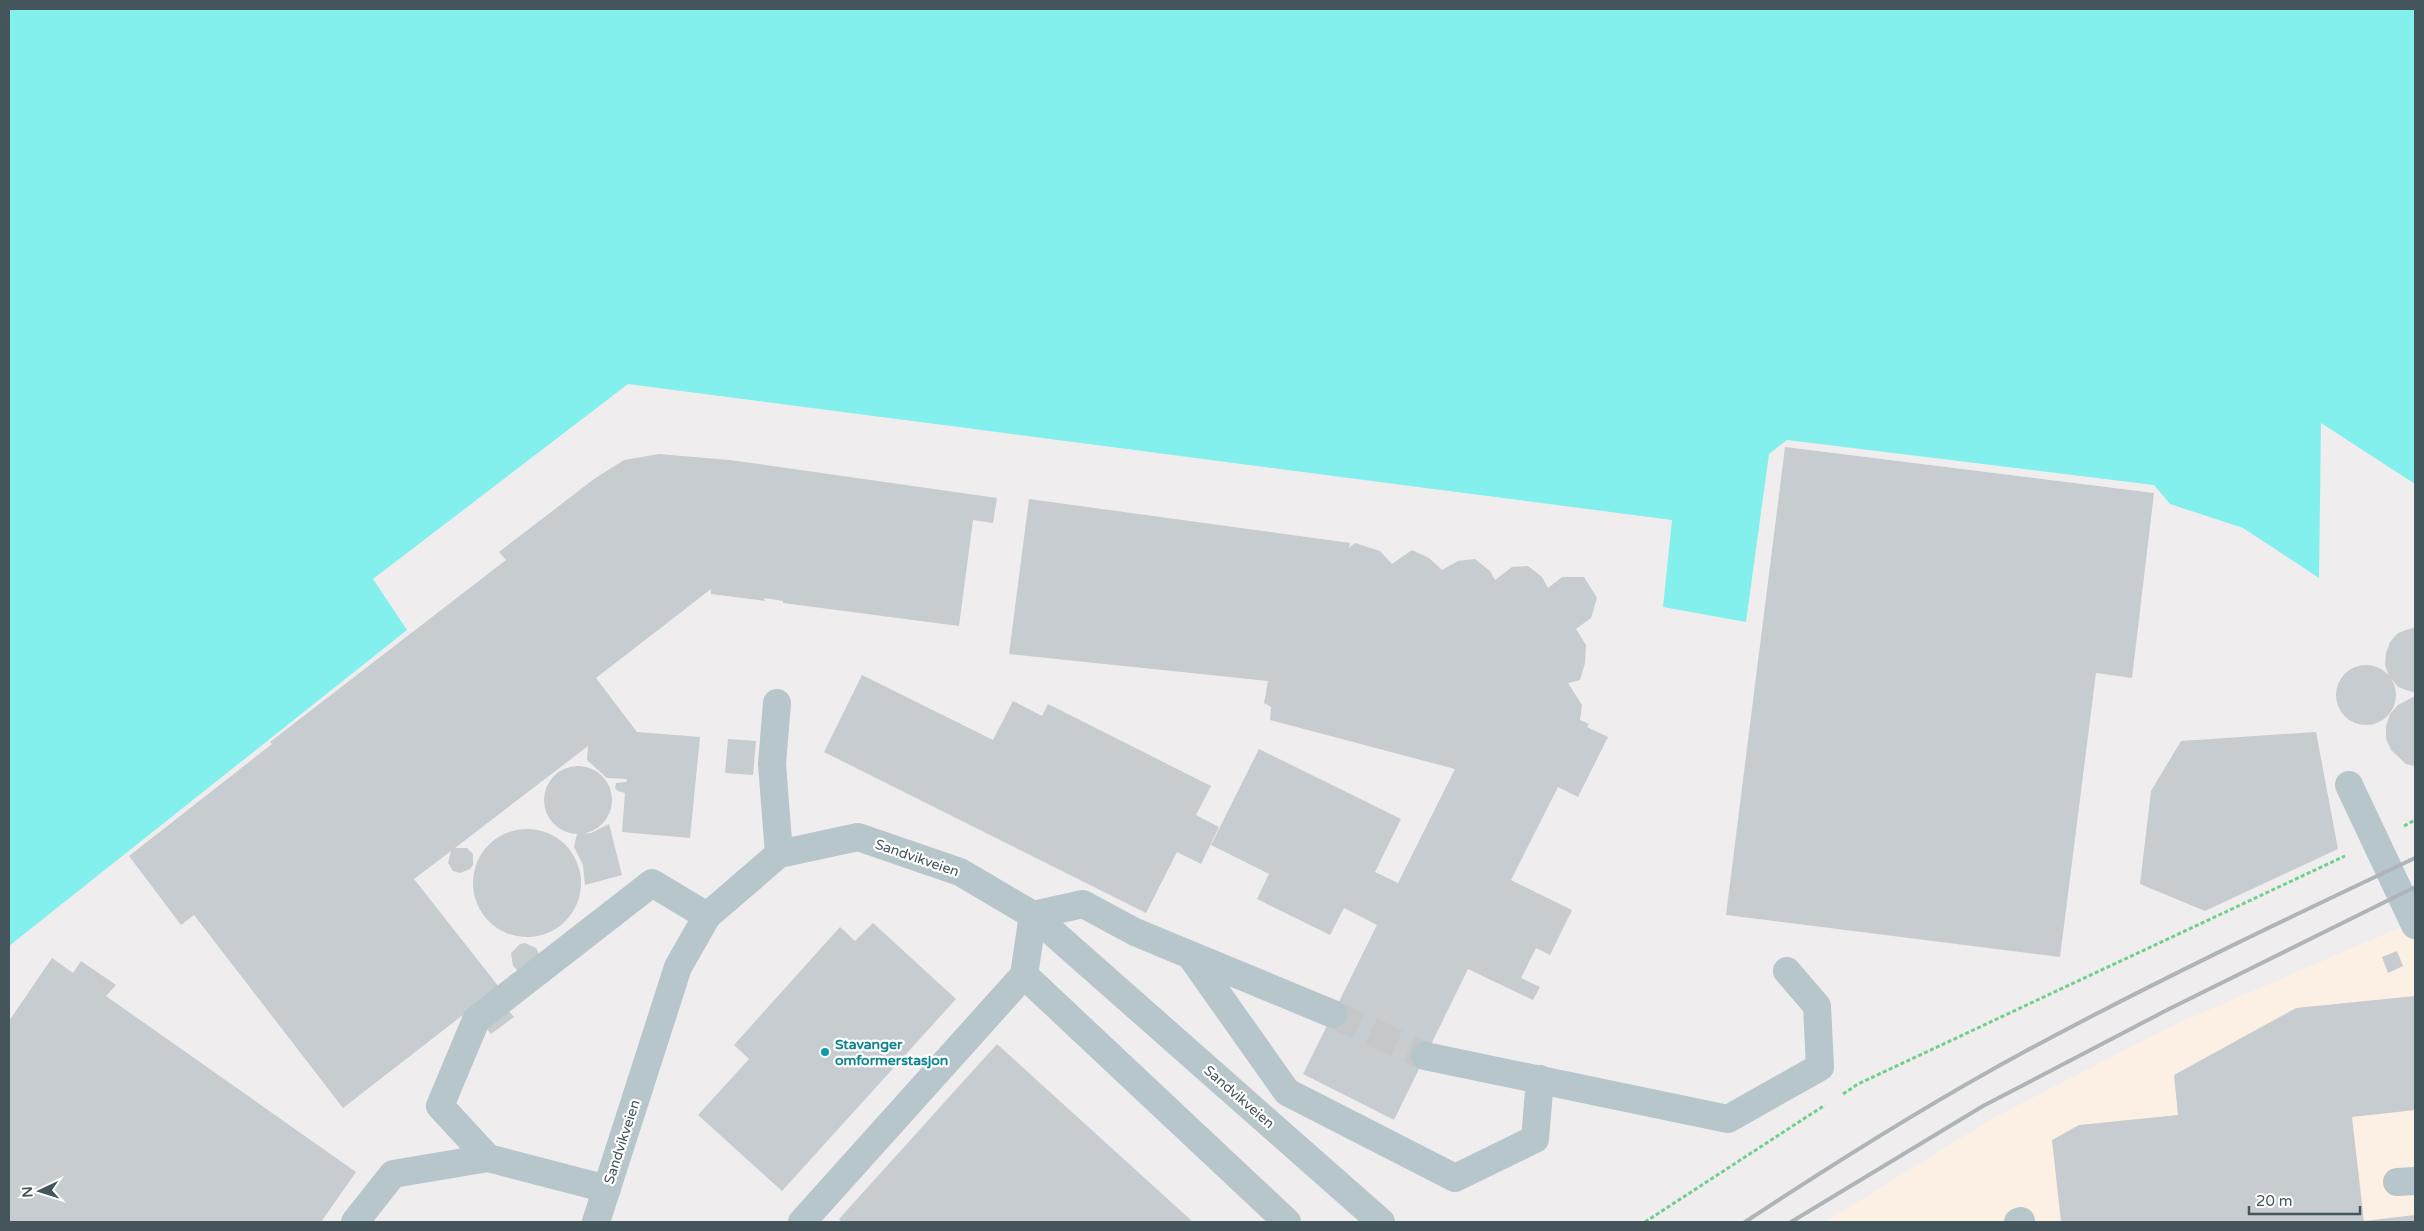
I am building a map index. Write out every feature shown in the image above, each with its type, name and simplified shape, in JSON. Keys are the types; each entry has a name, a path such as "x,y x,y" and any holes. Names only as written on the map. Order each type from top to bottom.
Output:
{"street":[{"path":"777,703 772,764 779,854"},
{"path":"2349,785 2415,925"},
{"name":"Sandvikveien","path":"596,1222 678,967 707,916 779,854 858,837 960,872 1033,914 1381,1222"},
{"path":"488,1158 440,1106 476,1020 652,883 707,916"},
{"path":"802,1222 1024,975 1033,914 1082,904 1135,932 1333,1014"},
{"path":"1190,955 1287,1092 1455,1178 1534,1139 1540,1080"},
{"path":"1425,1056 1728,1119 1820,1067 1817,1006 1787,971"},
{"path":"1024,975 1287,1222"},
{"path":"355,1222 393,1174 488,1158 608,1189"}],"path":[{"path":"2398,829 2415,820"},
{"path":"1842,1094 1858,1084 2348,855"},
{"path":"1645,1222 1826,1105"}],"shaded area":[{"path":"2415,921 2415,1222 1825,1222 1995,1117 2174,1025"}],"water":[{"path":"9,9 2415,9 2415,484 2321,423 2319,578 2243,528 2170,504 2154,485 1787,440 1769,454 1746,622 1663,607 1672,520 628,384 373,579 407,630 9,946"}],"building":[{"path":"1785,447 2154,493 2132,678 2096,673 2060,957 1726,915"},
{"path":"659,454 730,460 997,498 993,523 973,520 959,626 783,603 783,601 764,598 765,601 711,594 711,589 596,678 637,732 700,737 690,838 622,832 625,793 615,788 616,783 626,782 627,779 607,778 587,760 588,746 455,848 467,848 473,854 473,865 470,869 460,873 453,871 448,863 451,851 414,879 499,987 343,1108 194,915 181,925 129,856 272,744 270,742 506,560 499,552 594,479 624,460"},
{"path":"1029,499 1350,543 1349,548 1355,543 1380,551 1392,564 1412,550 1429,558 1442,570 1458,561 1475,559 1490,571 1495,580 1512,567 1528,566 1542,577 1548,588 1562,577 1584,577 1597,598 1591,618 1576,629 1586,645 1585,663 1580,680 1568,683 1582,705 1580,720 1589,724 1587,727 1608,737 1578,797 1558,787 1511,880 1572,910 1550,955 1536,948 1521,978 1540,987 1533,1000 1468,969 1394,1120 1303,1074 1377,925 1344,908 1330,935 1257,899 1269,874 1211,845 1259,749 1401,819 1375,872 1398,883 1455,769 1270,720 1271,707 1264,703 1268,681 1009,654"},
{"path":"2415,627 2415,693 2398,687 2389,676 2385,665 2386,653 2390,642 2398,633"},
{"path":"2366,665 2383,670 2391,678 2396,695 2391,712 2383,720 2366,725 2349,720 2341,712 2336,695 2341,678 2349,670"},
{"path":"862,675 993,740 1013,701 1042,716 1048,704 1211,786 1196,815 1219,827 1201,864 1177,852 1146,913 824,752"},
{"path":"2415,696 2415,766 2406,764 2391,750 2386,739 2386,726 2390,714 2398,705"},
{"path":"2316,732 2338,849 2205,911 2140,884 2151,791 2181,741"},
{"path":"728,739 756,741 753,775 725,773"},
{"path":"585,766 597,772 606,781 612,793 610,813 602,824 585,834 571,834 554,824 546,813 544,793 554,776 565,768"},
{"path":"609,824 622,875 585,885 583,865 574,847 577,834 591,833"},
{"path":"527,829 548,833 565,845 577,862 581,883 577,904 565,921 548,933 527,937 506,933 489,921 477,904 473,883 477,862 489,845 506,833"},
{"name":"Stavanger omformerstasjon","path":"873,923 956,999 782,1191 698,1115 749,1059 734,1045 840,927 855,941"},
{"path":"525,943 536,948 540,956 520,973 513,966 511,953 520,944"},
{"path":"2397,951 2403,966 2388,973 2382,957"},
{"path":"52,958 73,973 81,961 116,985 106,996 356,1172 321,1222 9,1222 9,1021"},
{"path":"495,994 514,1017 491,1034 473,1011"},
{"path":"2415,996 2415,1110 2352,1117 2364,1222 2061,1222 2052,1140 2079,1125 2178,1115 2174,1075 2296,1008"},
{"path":"997,1044 1193,1222 842,1222 839,1219"},
{"path":"2415,1215 2415,1222 2364,1221"}],"tunnel":[{"path":"1333,1014 1425,1056"}],"railway":[{"path":"1745,1222 1883,1134 2024,1052 2267,928 2415,858"},
{"path":"1791,1222 1983,1106 2167,1010 2415,887"}],"place":[{"name":"Stavanger omformerstasjon","path":"825,1052"}]}
